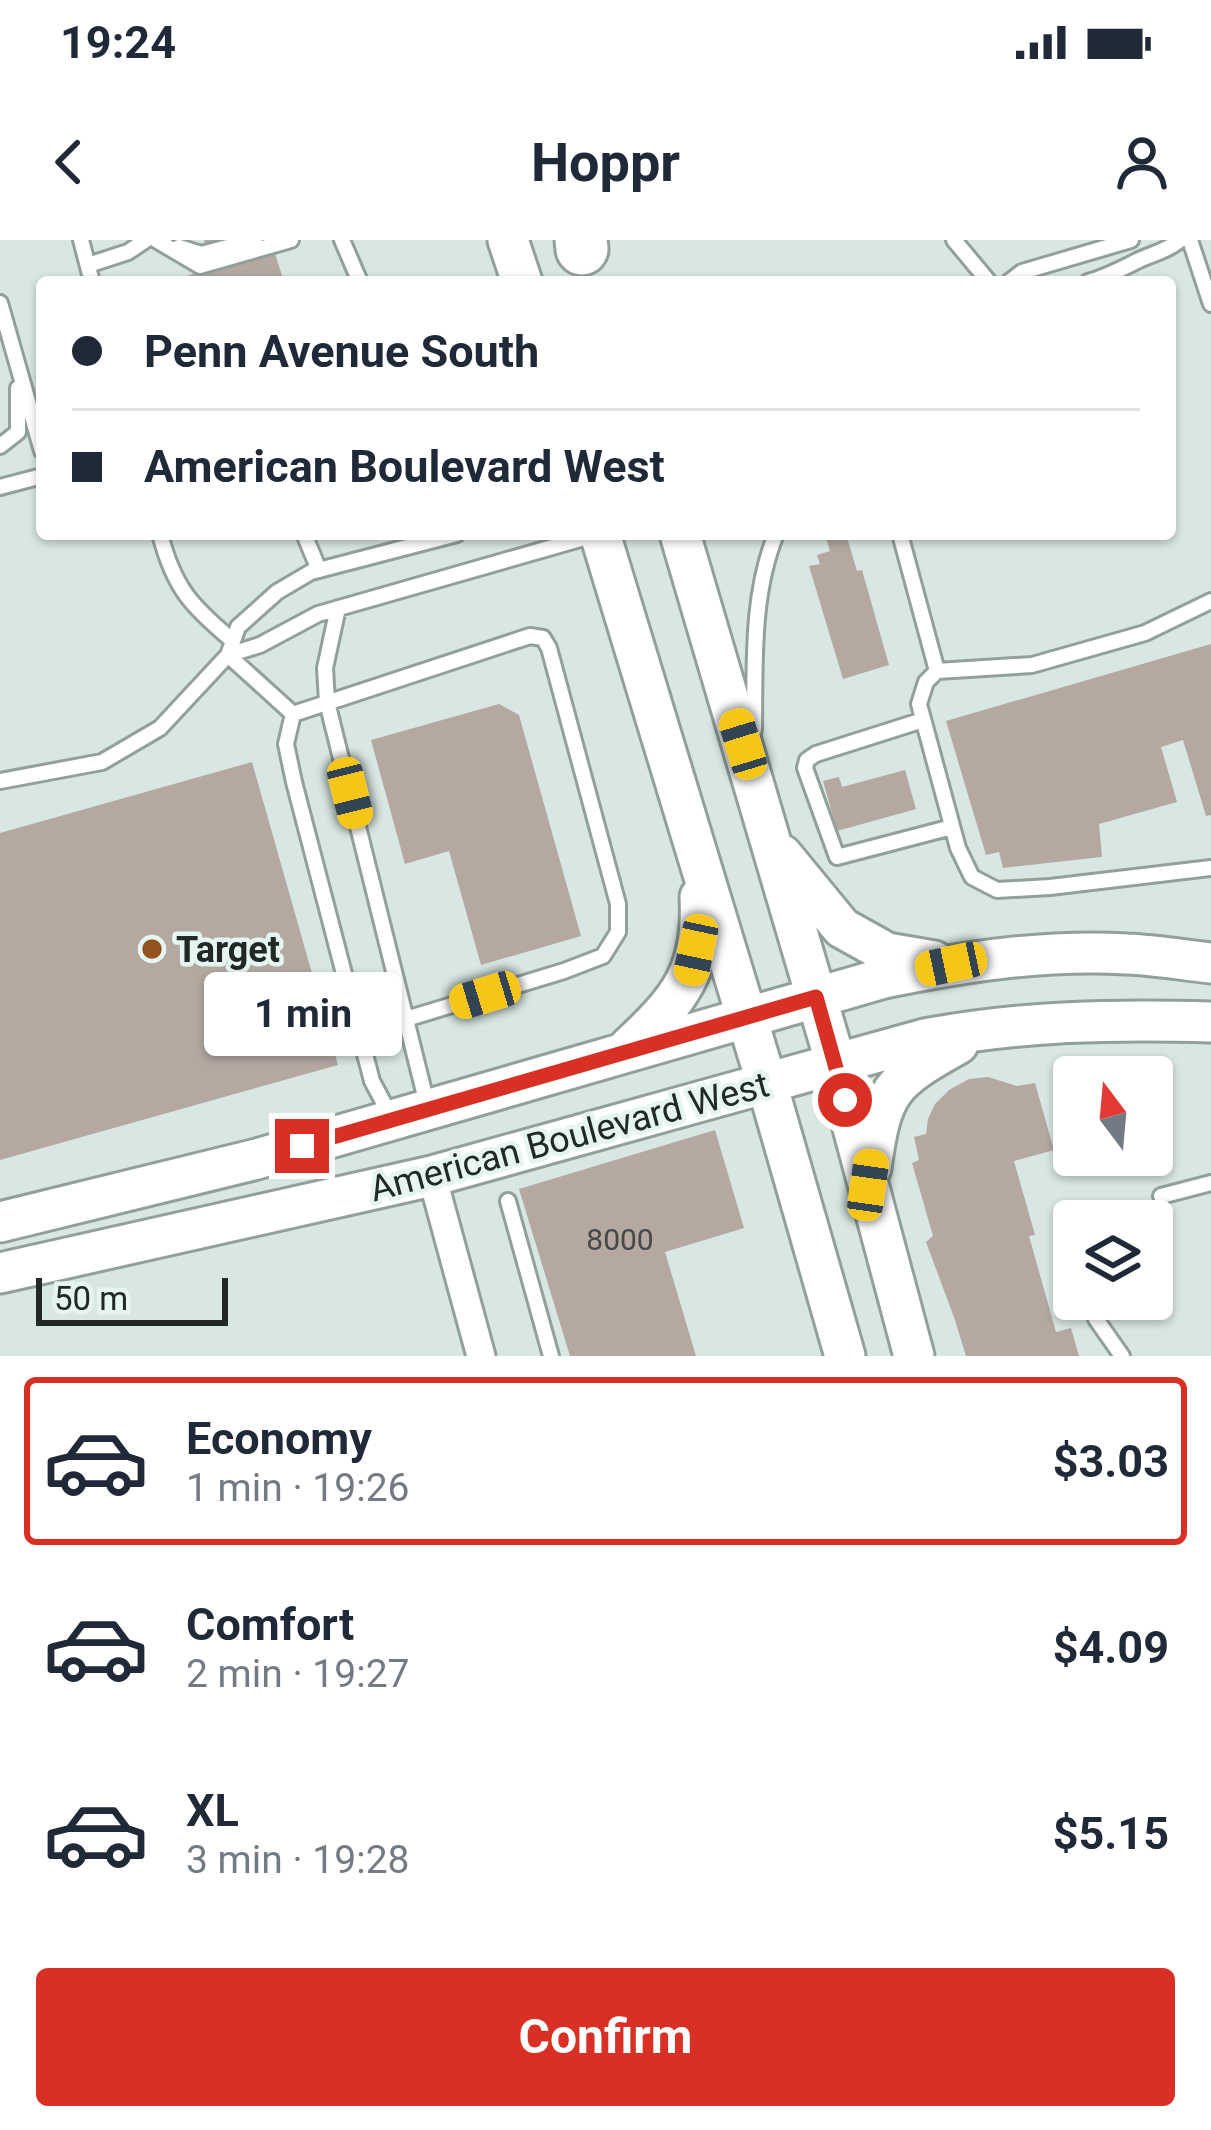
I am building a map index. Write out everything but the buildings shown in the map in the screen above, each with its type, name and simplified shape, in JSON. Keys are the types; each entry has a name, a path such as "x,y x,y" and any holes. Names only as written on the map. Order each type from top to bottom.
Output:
{"main road":[{"path":"508,240 519,276"},
{"path":"601,540 845,1356"},
{"path":"682,540 836,1064 914,1356"},
{"path":"772,844 842,928 887,953 951,964"},
{"path":"624,1052 667,1012 691,974 701,926 697,849"},
{"name":"American Boulevard West","path":"0,1222 257,1159 816,997 951,964 1025,955 1124,953 1211,962"},
{"name":"American Boulevard West","path":"0,1273 433,1176 925,1039 988,1028 1116,1019 1211,1022"},
{"path":"868,1185 878,1122 890,1092 916,1067 988,1028"}],"street":[{"path":"433,1176 481,1356"}],"lane":[{"path":"81,240 90,276"},
{"path":"88,266 154,240 202,254 255,240"},
{"path":"154,240 200,266 291,240"},
{"path":"173,240 207,240"},
{"path":"342,240 357,276"},
{"path":"954,240 984,276"},
{"path":"1017,276 1131,240"},
{"path":"1122,276 1138,260 1168,250 1180,240"},
{"path":"1190,240 1211,304"},
{"path":"0,303 36,430"},
{"path":"0,446 18,432 17,362"},
{"path":"0,487 36,478"},
{"path":"162,540 183,594 293,714"},
{"path":"306,540 319,570"},
{"path":"0,781 102,762 160,728 231,648 238,627 277,592 319,570 423,540"},
{"path":"231,648 260,646 318,614 578,540"},
{"path":"753,777 756,614 774,540"},
{"path":"902,540 938,671"},
{"path":"1211,601 1145,633 1032,665 938,671 926,682 919,704 958,848 972,877 997,890 1211,868"},
{"path":"338,608 325,668 327,702 406,1019 410,1114"},
{"path":"293,714 530,636 543,638 549,648 618,904 618,932 603,956 406,1019"},
{"path":"293,714 286,744 294,782 372,1081 410,1114"},
{"path":"923,720 816,754 805,768 837,857 952,827"},
{"path":"1161,1196 1211,1183"},
{"path":"508,1201 551,1356"},
{"path":"1097,1320 1122,1356"}],"place":[{"name":"Target","path":"152,949"}],"route":[{"path":"302,1146 816,997 845,1100"}]}
